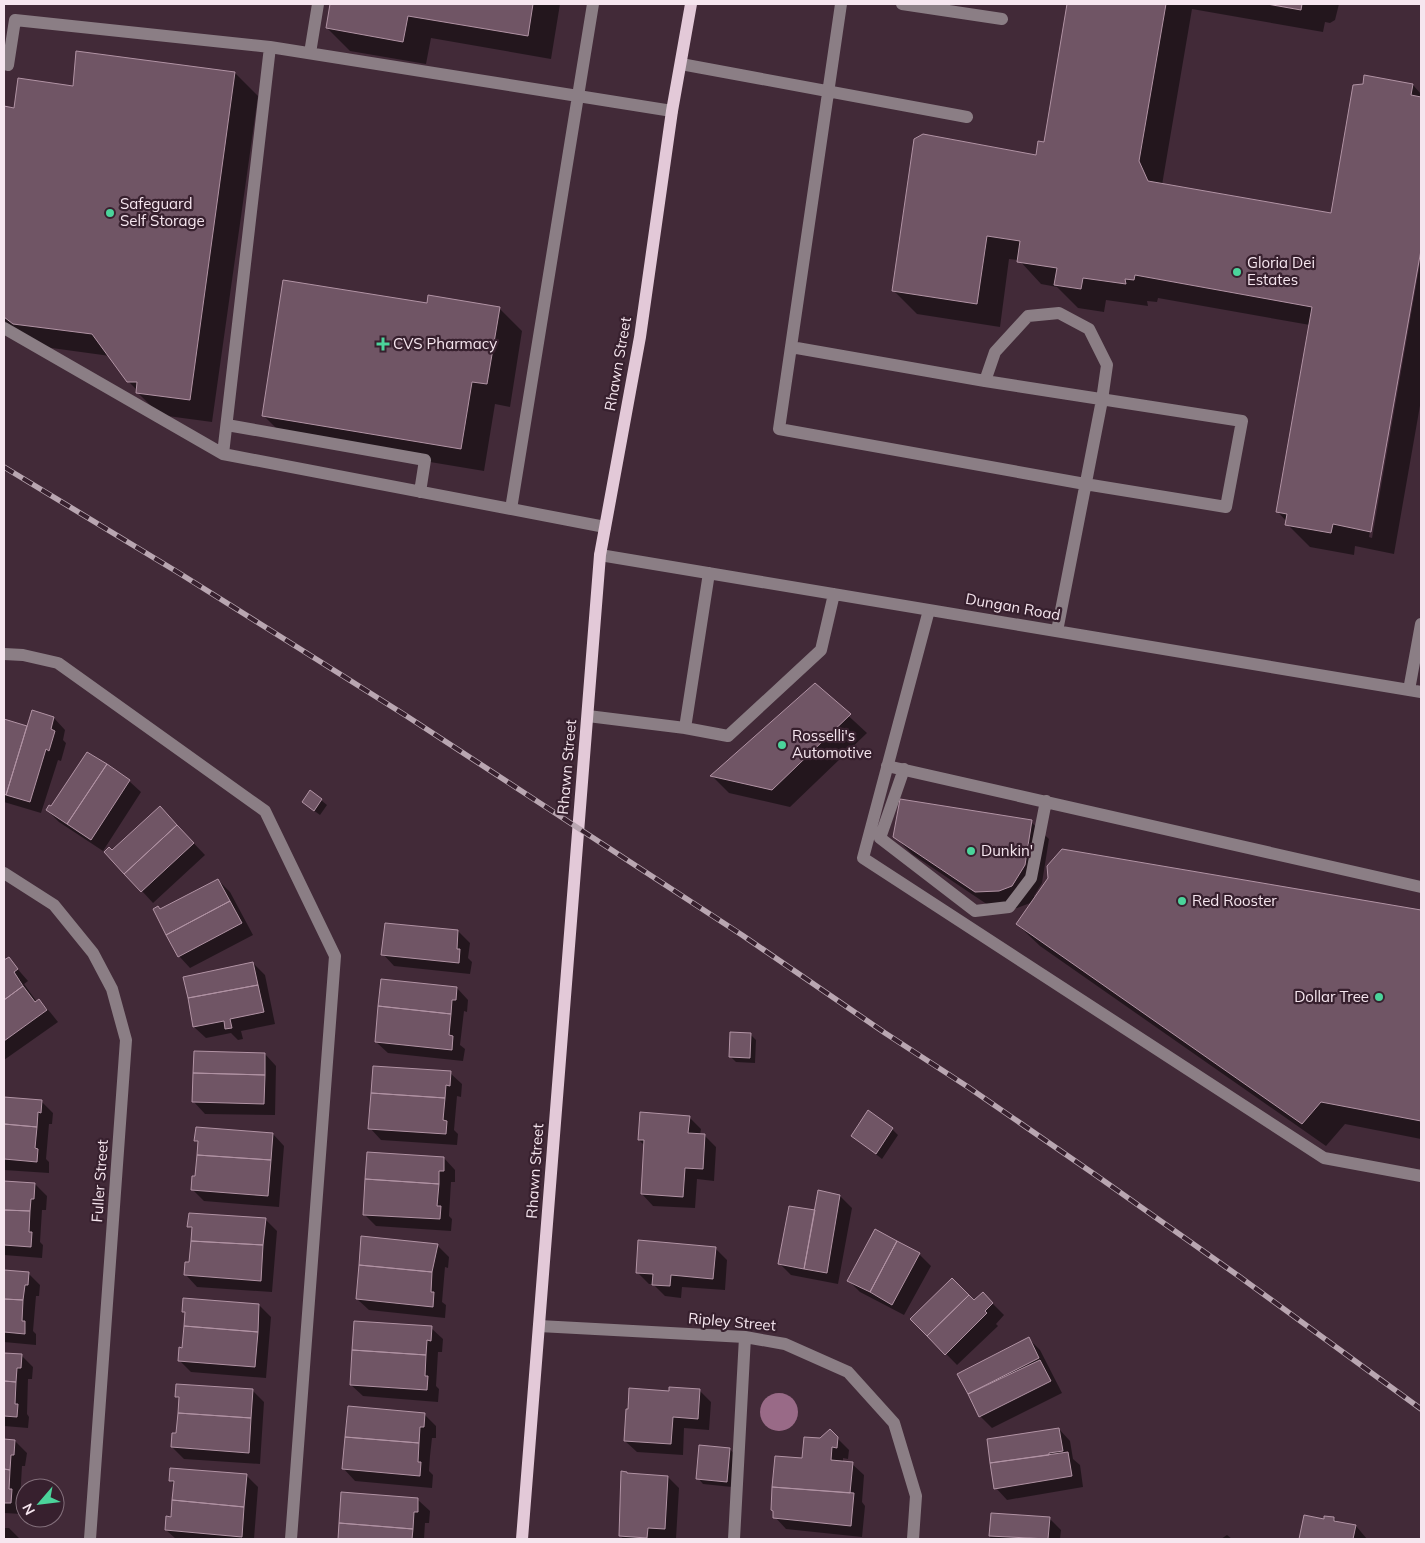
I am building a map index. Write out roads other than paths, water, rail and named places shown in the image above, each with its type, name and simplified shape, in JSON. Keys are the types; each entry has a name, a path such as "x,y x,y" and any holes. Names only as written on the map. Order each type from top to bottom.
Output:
{"main road":[{"name":"Rhawn Street","path":"522,1539 600,555 640,337 672,111 692,4"}],"street":[{"path":"310,53 318,4"},
{"path":"511,509 592,4"},
{"path":"791,347 1102,400 1242,421 1226,507 1085,484 779,429 841,4"},
{"path":"902,4 1002,19"},
{"path":"4,64 8,64 15,20 270,47 672,111"},
{"path":"223,454 270,47"},
{"path":"682,64 967,117"},
{"path":"985,380 994,352 1028,316 1059,313 1089,329 1107,365 1102,400 1057,631"},
{"path":"4,328 223,454 605,527"},
{"path":"227,425 425,460 420,492"},
{"name":"Dungan Road","path":"600,555 1415,691"},
{"path":"684,728 709,573"},
{"path":"588,716 684,728 728,736 821,650 834,594"},
{"path":"929,610 863,858 1324,1158 1421,1176"},
{"path":"1415,691 1421,624"},
{"path":"4,654 23,655 58,663 265,811 336,956 291,1539"},
{"path":"887,766 1421,887"},
{"path":"904,769 880,838 975,911 1009,907 1031,878 1046,801"},
{"name":"Fuller Street","path":"4,873 54,905 94,953 112,989 126,1040 90,1539"},
{"name":"Ripley Street","path":"539,1326 745,1337 786,1344 848,1372 894,1423 916,1496 913,1539"},
{"path":"734,1539 745,1337"}],"railway":[{"path":"4,467 179,573 405,715 742,935 1097,1176 1421,1409"}],"place":[{"name":"Safeguard Self Storage","path":"110,213"},
{"name":"Gloria Dei Estates","path":"1237,272"},
{"name":"CVS Pharmacy","path":"383,344"},
{"name":"Rosselli's Automotive","path":"782,745"},
{"name":"Dunkin'","path":"971,851"},
{"name":"Red Rooster","path":"1182,901"},
{"name":"Dollar Tree","path":"1379,997"}]}
